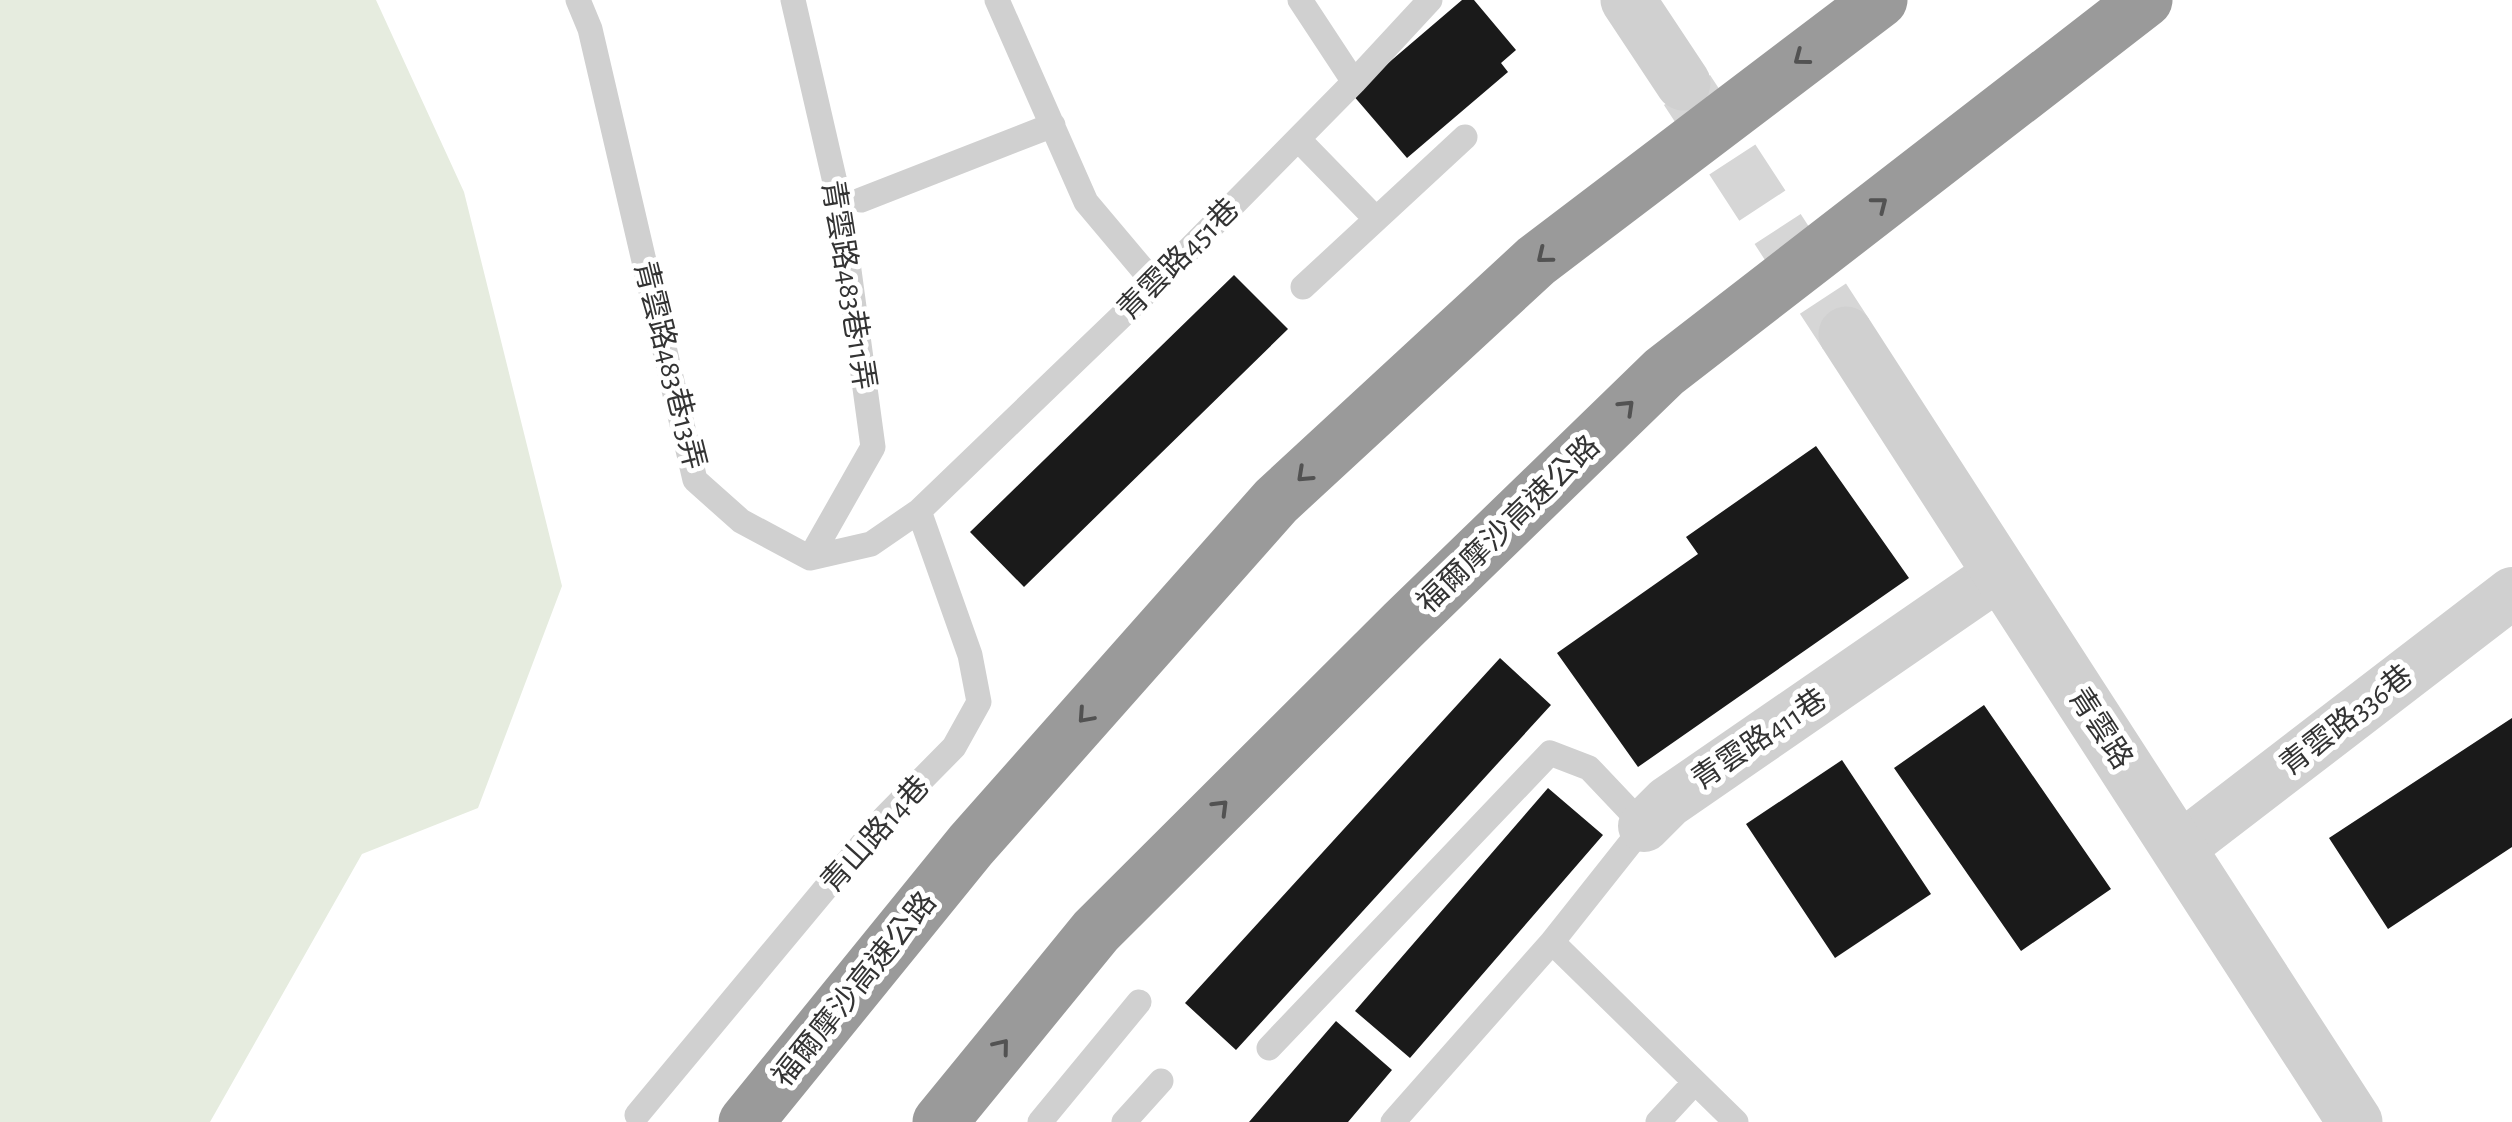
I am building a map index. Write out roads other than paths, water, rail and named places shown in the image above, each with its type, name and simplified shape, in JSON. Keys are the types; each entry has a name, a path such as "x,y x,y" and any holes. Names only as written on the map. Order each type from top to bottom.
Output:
{"highway":[{"name":"福爾摩沙高速公路","path":"746,1122 971,845 1276,501 1536,261 1880,0"},
{"name":"福爾摩沙高速公路","path":"940,1122 1096,931 1664,372 2145,0"}],"street":[{"path":"1628,0 1683,84"},
{"name":"青雲路","path":"1846,334 2355,1122"},
{"name":"青雲路411巷","path":"1644,826 1668,802 1999,574"},
{"name":"青雲路336巷","path":"2180,848 2512,593"}],"lane":[{"name":"青雲路483巷13弄","path":"578,0 590,29 696,480 741,521 810,558"},
{"name":"青雲路483巷11弄","path":"793,0 840,204 874,448 810,558"},
{"path":"997,0 1086,202 1155,284"},
{"path":"1300,0 1354,82"},
{"name":"青雲路451巷","path":"919,512 1155,284 1430,0"},
{"path":"861,200 1052,126"},
{"path":"1303,287 1465,137"},
{"path":"1298,139 1376,219"},
{"path":"810,558 871,544 919,512"},
{"name":"青山路14巷","path":"637,1116 885,817 954,747 979,702 970,655 919,512"},
{"path":"1269,1048 1550,753 1589,768 1644,826"},
{"name":"青雲路411巷","path":"1393,1122 1552,942 1644,826"},
{"path":"1552,942 1736,1122"},
{"path":"1040,1122 1139,1002"},
{"path":"1124,1122 1160,1081"},
{"path":"1658,1122 1695,1082"}],"tunnel":[{"path":"1687,90 1846,334"}]}
